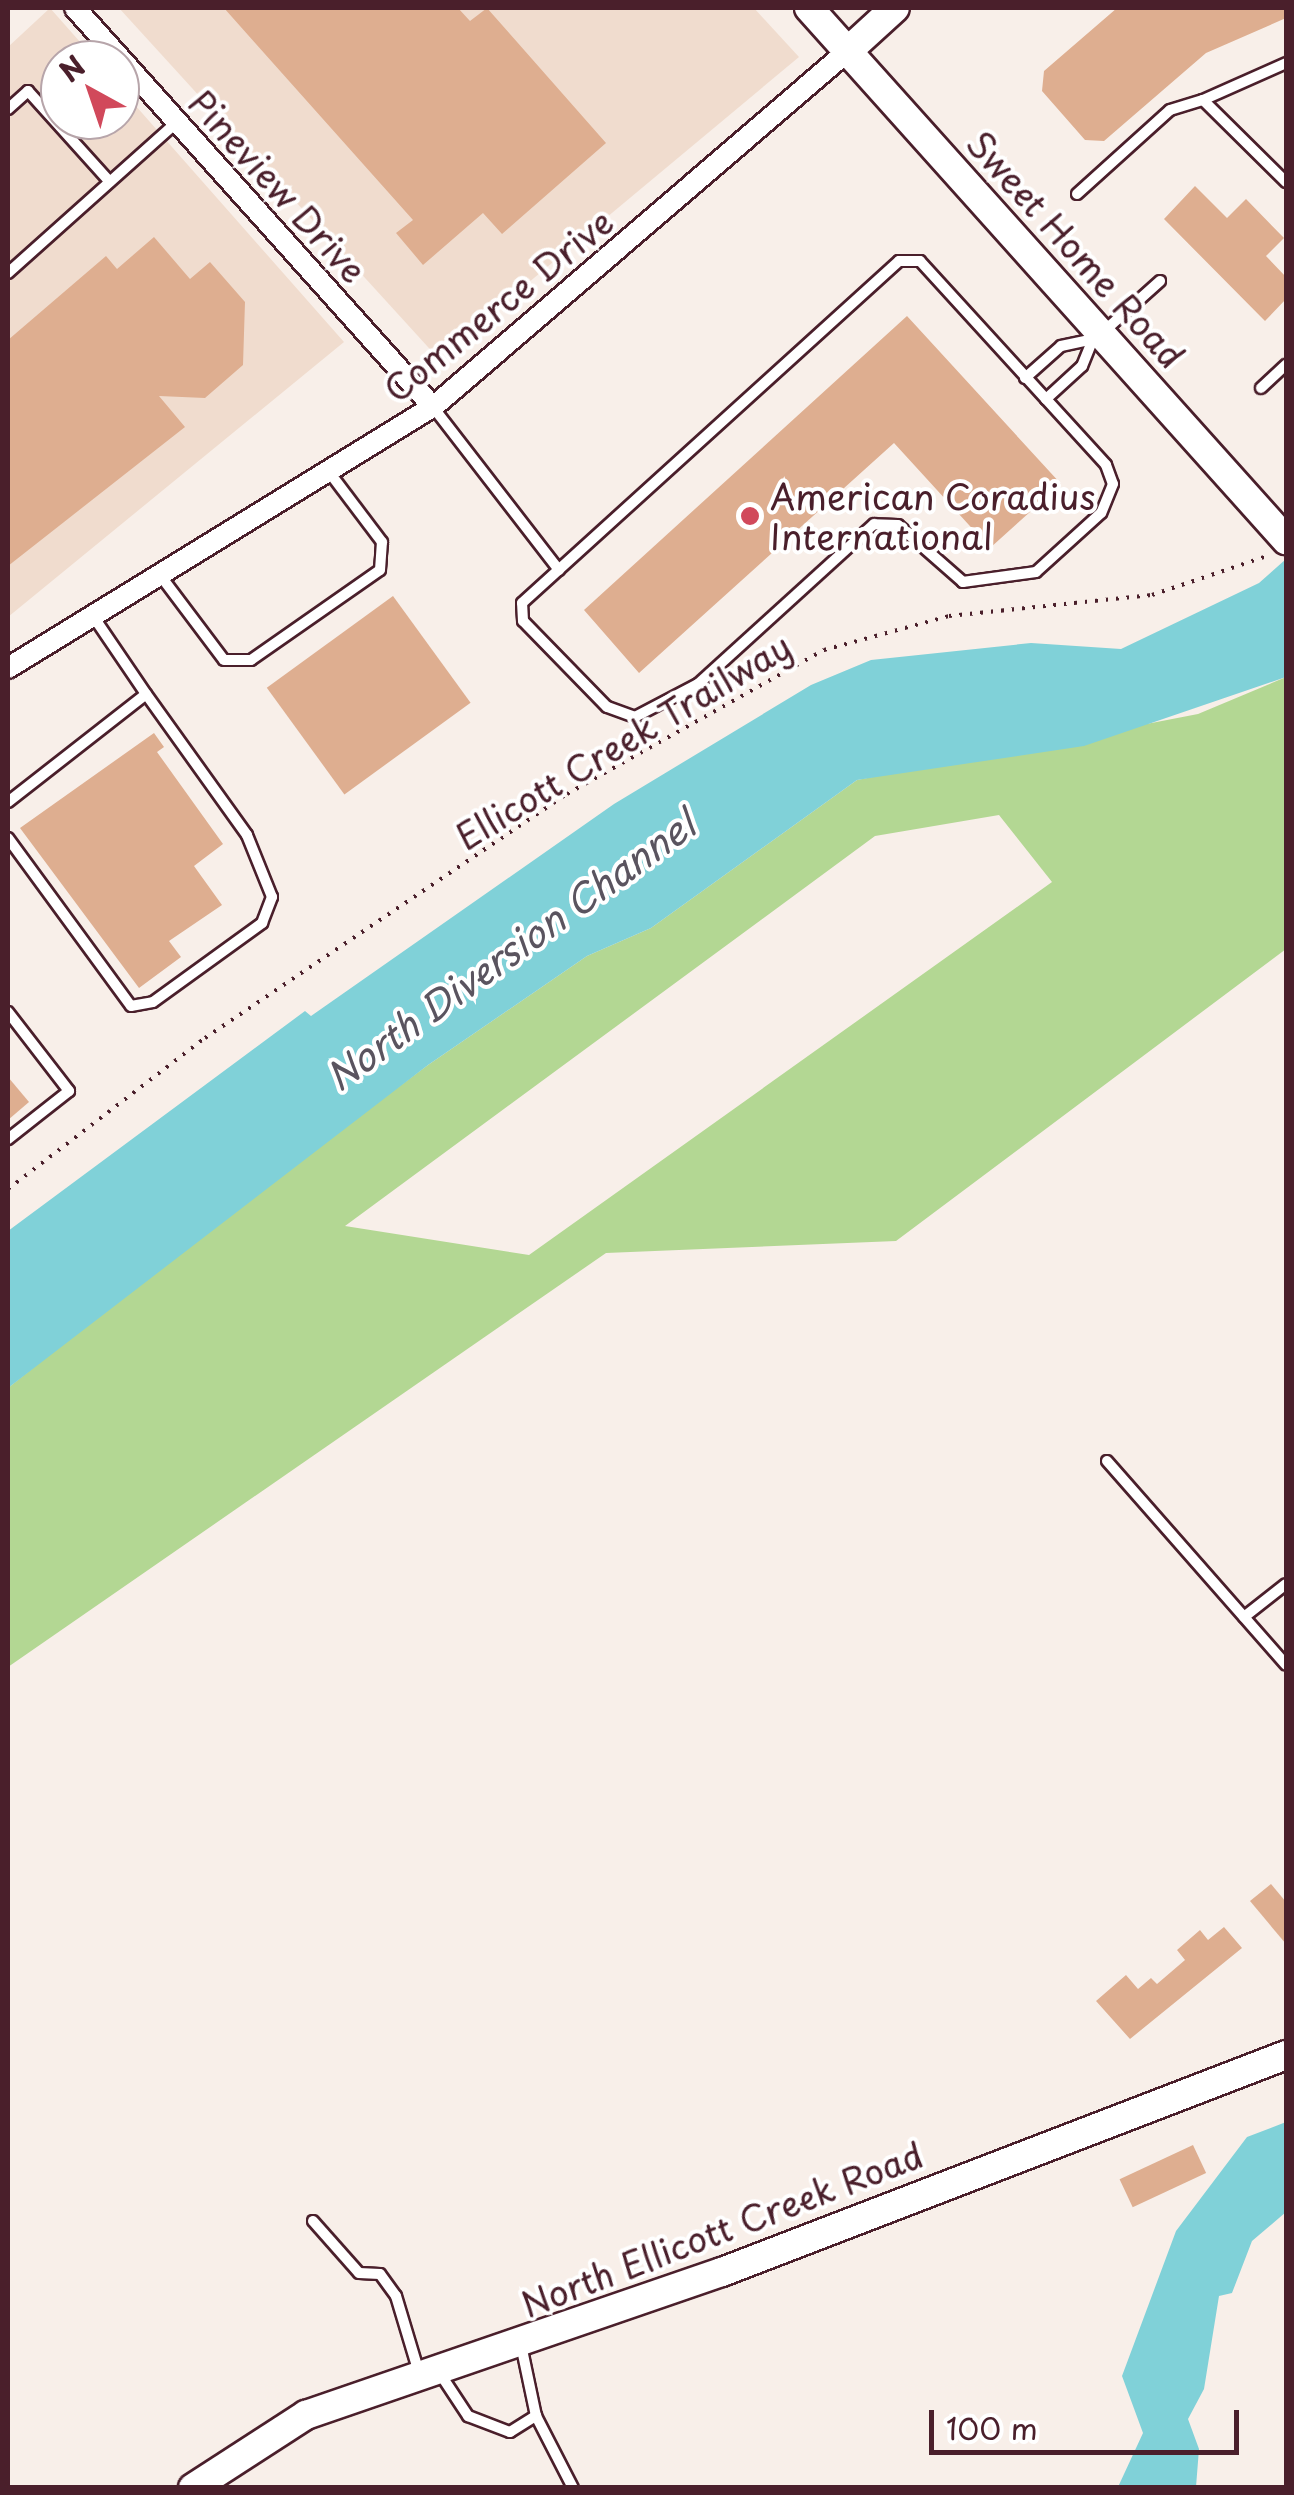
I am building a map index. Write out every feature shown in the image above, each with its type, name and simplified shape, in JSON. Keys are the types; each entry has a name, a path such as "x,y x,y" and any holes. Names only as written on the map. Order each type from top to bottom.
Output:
{"street":[{"name":"Pineview Drive","path":"74,8 433,407"},
{"name":"Sweet Home Road","path":"809,8 1097,337 1244,493 1280,545"},
{"path":"848,50 895,8"},
{"name":"Commerce Drive","path":"8,668 433,407 848,50"},
{"name":"North Ellicott Creek Road","path":"193,2488 306,2415 522,2344 1286,2055"}],"lane":[{"path":"1078,194 1170,110 1203,100 1286,63"},
{"path":"8,109 28,91 110,182"},
{"path":"1203,100 1286,182"},
{"path":"8,272 177,122"},
{"path":"899,261 920,261 1025,378 1112,484 1101,513 1036,572 964,582 898,525 874,524 698,684 635,717 607,707 522,621 522,603 899,261"},
{"path":"1046,399 1082,366 1097,337 1160,281"},
{"path":"1025,378 1061,346 1097,337"},
{"path":"1261,388 1286,366"},
{"path":"433,407 559,570"},
{"path":"160,574 224,660 251,660 380,570 382,542 329,472"},
{"path":"8,838 132,1006 153,1002 262,923 272,897 246,835 94,616"},
{"path":"8,802 146,694"},
{"path":"8,1012 69,1091 8,1139"},
{"path":"1107,1461 1286,1665"},
{"path":"1244,1617 1286,1584"},
{"path":"313,2221 359,2273 380,2274 396,2296 429,2374 468,2416 495,2430 536,2416"},
{"path":"522,2344 536,2416 574,2488"}],"path":[{"name":"Ellicott Creek Trailway","path":"8,1189 205,1038 568,794 824,650 948,616 1152,596 1280,545"}],"shaded area":[{"path":"50,8 78,40 40,40 40,140 140,140 140,111 344,342 8,617 8,47"},
{"path":"119,8 754,8 799,57 438,358"}],"green space":[{"path":"1286,677 1286,949 896,1241 606,1253 8,1667 8,1388 181,1249 428,1065 587,956 651,928 857,780 1198,714","holes":["999,815 1052,882 529,1255 345,1226 875,836"]}],"water":[{"name":"North Diversion Channel","path":"1286,559 1286,677 1084,746 857,780 651,928 587,956 428,1065 8,1388 8,1231 305,1011 311,1016 614,804 811,685 871,660 1031,643 1121,649 1259,583"},
{"path":"1286,2122 1286,2212 1252,2241 1232,2293 1219,2296 1204,2389 1188,2419 1199,2449 1196,2487 1118,2487 1143,2433 1122,2376 1176,2231 1247,2137"}],"building":[{"path":"224,8 458,8 470,21 487,8 606,143 502,234 483,213 423,265 396,233 413,220"},
{"path":"1117,8 1286,8 1286,18 1206,53 1104,141 1085,140 1042,91 1044,71"},
{"path":"1195,186 1227,218 1246,199 1284,238 1266,256 1286,277 1286,299 1265,321 1164,219"},
{"path":"154,237 190,279 210,262 245,302 243,365 205,398 159,396 185,427 8,566 8,340 106,256 117,269"},
{"name":"American Coradius International","path":"907,316 1061,484 990,548 894,443 639,673 584,610"},
{"path":"393,596 471,703 344,794 267,688"},
{"path":"154,733 164,747 157,752 223,844 194,866 222,905 169,941 181,957 139,988 20,828"},
{"path":"8,1077 29,1102 8,1120"},
{"path":"1271,1884 1286,1902 1286,1944 1250,1901"},
{"path":"1224,1927 1242,1948 1130,2039 1096,2001 1126,1975 1138,1989 1151,1978 1157,1984 1185,1960 1177,1950 1200,1930 1208,1940"},
{"path":"1193,2145 1206,2173 1133,2207 1120,2179"}],"place":[{"name":"American Coradius International","path":"750,516"}]}
